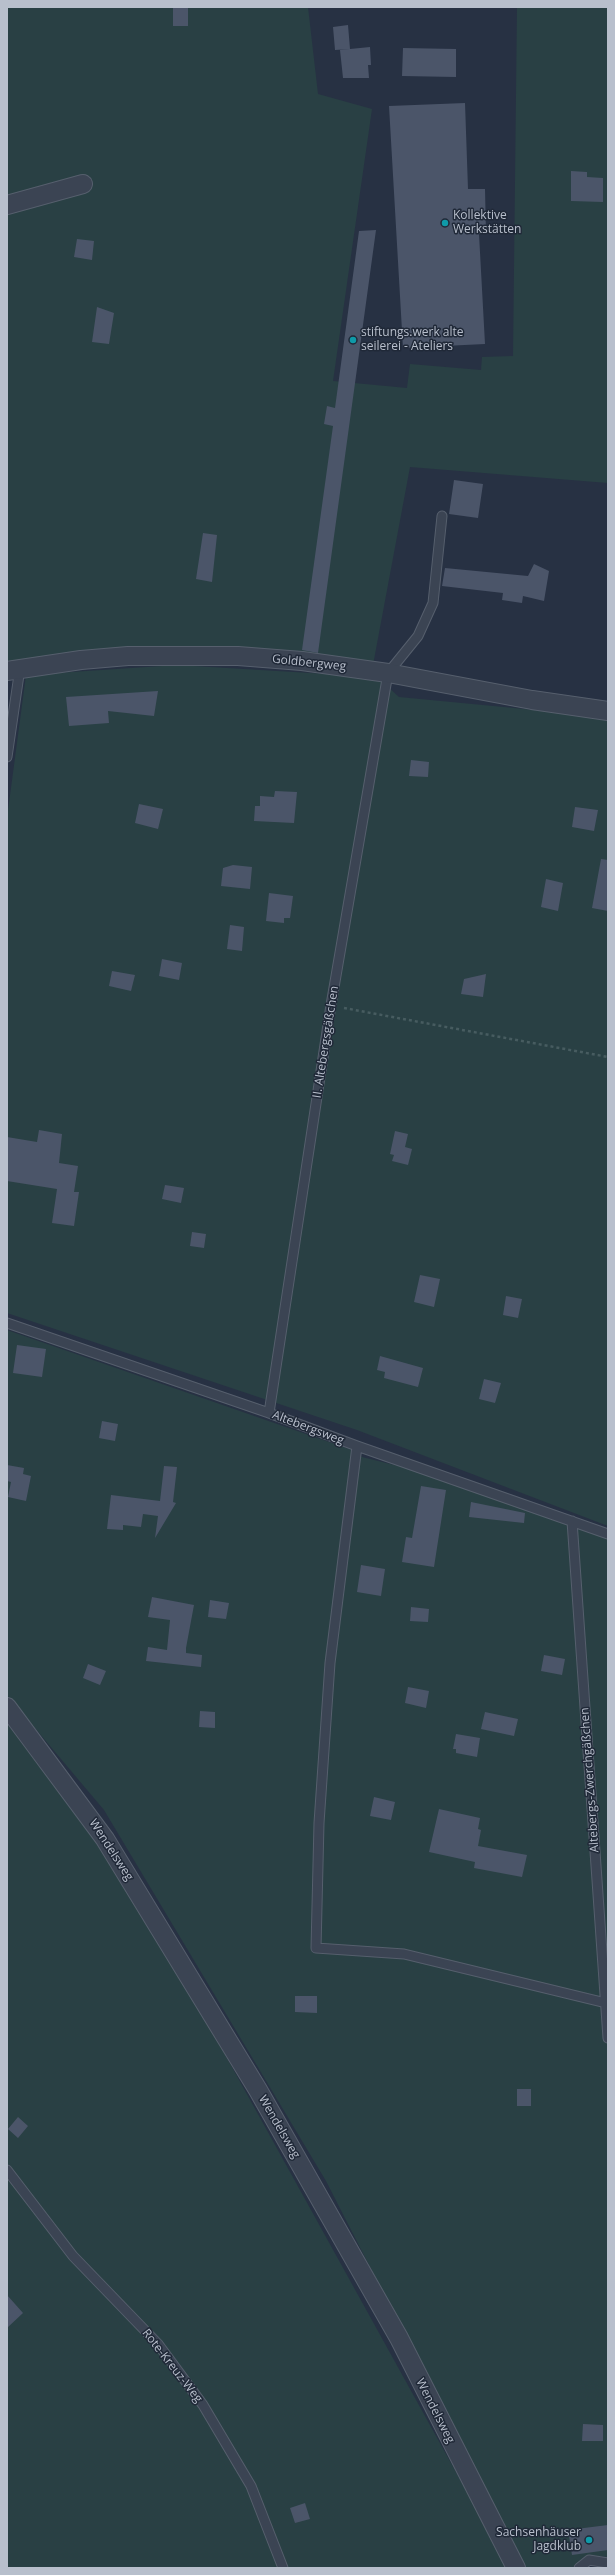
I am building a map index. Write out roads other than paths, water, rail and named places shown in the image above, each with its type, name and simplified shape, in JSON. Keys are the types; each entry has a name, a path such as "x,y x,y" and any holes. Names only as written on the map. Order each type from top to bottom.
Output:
{"street":[{"path":"7,205 83,184"},
{"name":"Goldbergweg","path":"13,670 81,660 172,655 286,660 388,673 532,700 608,711"},
{"name":"Wendelsweg","path":"7,1707 105,1839 258,2090 398,2338 516,2568"}],"lane":[{"path":"388,673 418,636 433,603 442,516"},
{"path":"7,757 13,670"},
{"name":"II. Altebergsgäßchen","path":"269,1413 332,1005 388,673"},
{"name":"Altebergsweg","path":"7,1323 269,1413 357,1446 608,1534"},
{"path":"357,1446 330,1663 319,1823 316,1948 404,1954 606,2003"},
{"name":"Altebergs-Zwerchgäßchen","path":"572,1521 608,2038"},
{"name":"Rote-Kreuz-Weg","path":"7,2170 73,2256 158,2344 203,2405 250,2486 283,2568"},
{"path":"579,2568 589,2560 608,2563"}],"place":[{"name":"Kollektive Werkstätten","path":"445,223"},
{"name":"stiftungs.werk alte seilerei - Ateliers","path":"353,340"},
{"name":"Sachsenhäuser Jagdklub","path":"589,2540"}]}
